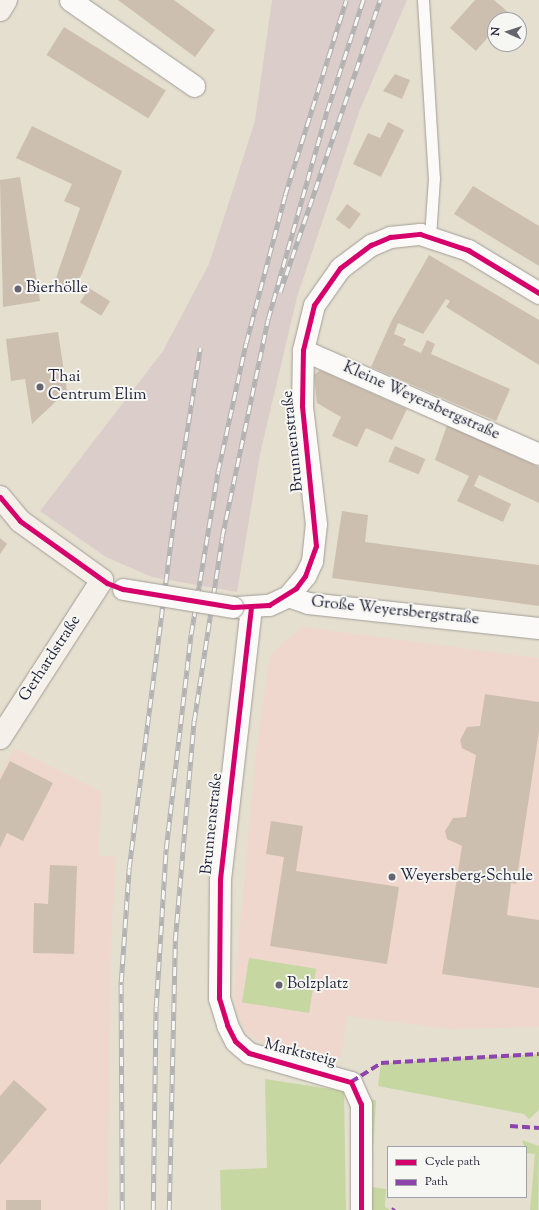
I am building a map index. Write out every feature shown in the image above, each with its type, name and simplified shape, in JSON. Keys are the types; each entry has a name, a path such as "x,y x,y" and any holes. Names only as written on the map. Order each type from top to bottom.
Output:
{"street":[{"path":"0,10 6,0"},
{"path":"70,0 194,86"},
{"name":"Brunnenstraße","path":"288,596 305,576 316,546 302,398 303,350 314,305 340,268 371,245 390,237 430,236 468,250 539,293"},
{"name":"Kleine Weyersbergstraße","path":"303,350 539,454"},
{"path":"0,497 20,521 60,551 102,580 124,589 242,607 269,605 288,596"},
{"name":"Gerhardstraße","path":"0,738 102,580"},
{"name":"Große Weyersbergstraße","path":"288,596 308,603 539,628"},
{"name":"Brunnenstraße","path":"235,1042 219,998 220,879 242,607"},
{"name":"Marktsteig","path":"235,1042 264,1060 351,1082 361,1104 361,1210"}],"lane":[{"path":"423,0 435,190 430,236"}],"shaded area":[{"path":"272,0 407,0 359,112 297,297 260,454 237,592 152,577 106,557 40,511 163,351 209,264 255,121"},
{"name":"Weyersberg-Schule","path":"302,627 539,658 539,1027 452,1029 347,1016 340,1059 267,1046 246,1032 236,1010 234,994 256,754 270,655"},
{"path":"14,748 102,792 98,855 116,857 110,959 108,1210 0,1210 0,775"}],"green space":[{"name":"Bolzplatz","path":"249,958 316,969 309,1013 242,1002"},
{"path":"539,1054 539,1110 529,1119 524,1114 378,1086 381,1063"},
{"path":"265,1079 344,1091 346,1210 221,1210 220,1170 267,1168"},
{"path":"368,1099 376,1100 371,1187 386,1189 385,1207 391,1210 371,1210"},
{"path":"522,1140 539,1146 538,1210 530,1210 535,1154 527,1153 527,1146 524,1146"}],"building":[{"path":"118,0 174,0 215,30 195,57"},
{"path":"475,0 494,0 508,12 487,12 487,38 476,51 450,28"},
{"path":"64,27 166,91 148,119 47,55"},
{"path":"395,74 410,80 402,99 383,91"},
{"path":"388,122 404,130 381,177 353,164 368,133 380,138"},
{"path":"32,126 122,171 82,274 72,291 54,284 80,208 64,201 72,184 16,158"},
{"path":"20,177 40,301 3,307 0,180"},
{"path":"473,186 539,226 539,266 454,214"},
{"path":"347,204 361,214 350,229 336,219"},
{"path":"429,255 539,320 539,365 446,307 450,301 446,299 423,334 398,323 394,334 406,339 403,345 421,353 427,340 435,344 431,354 510,389 496,421 371,367 392,320"},
{"path":"89,288 110,301 101,316 80,302"},
{"path":"58,332 67,391 32,424 25,379 11,381 6,339"},
{"path":"320,370 407,409 392,440 366,428 357,447 332,436 341,417 317,403 314,375"},
{"path":"447,425 539,467 539,503 479,475 474,486 511,504 503,522 457,501 469,476 435,460"},
{"path":"395,446 425,459 419,475 388,462"},
{"path":"342,511 368,515 365,542 539,565 539,606 332,578"},
{"path":"0,538 7,544 0,554"},
{"path":"485,694 539,702 539,731 516,884 511,883 507,915 539,920 539,988 442,974 462,846 447,839 445,831 453,818 466,817 476,755 462,748 460,740 467,727 480,726"},
{"path":"10,761 53,783 23,841 7,833 0,848 0,780"},
{"path":"271,821 303,826 296,871 399,887 387,964 270,946 284,857 266,854"},
{"path":"50,865 77,866 74,954 33,953 34,903 48,904"},
{"path":"14,1080 47,1109 0,1165 0,1096"},
{"path":"6,1200 41,1200 41,1210 6,1210"}],"railway":[{"path":"153,1210 156,1007 166,849 191,634 218,471 246,343 285,195 346,0"},
{"path":"169,1210 175,941 194,721 222,537 268,319 327,111 363,0"},
{"path":"280,292 380,0"},
{"path":"122,1210 121,982 129,868 177,494 200,348"}],"marked path":[{"path":"351,1082 381,1063 539,1054"},
{"path":"510,1126 539,1128"}],"cycle path":[{"path":"0,497 20,521 107,583 123,589 233,607 269,605 296,588 305,576 316,546 302,406 303,350 314,305 340,268 371,245 390,237 420,234 468,250 539,293"},
{"path":"251,607 220,879 219,998 227,1025 235,1041 249,1053 351,1082 361,1104 361,1210"}],"place":[{"name":"Bierhölle","path":"18,289"},
{"name":"Thai Centrum Elim","path":"40,387"},
{"name":"Weyersberg-Schule","path":"392,877"},
{"name":"Bolzplatz","path":"279,985"}]}
